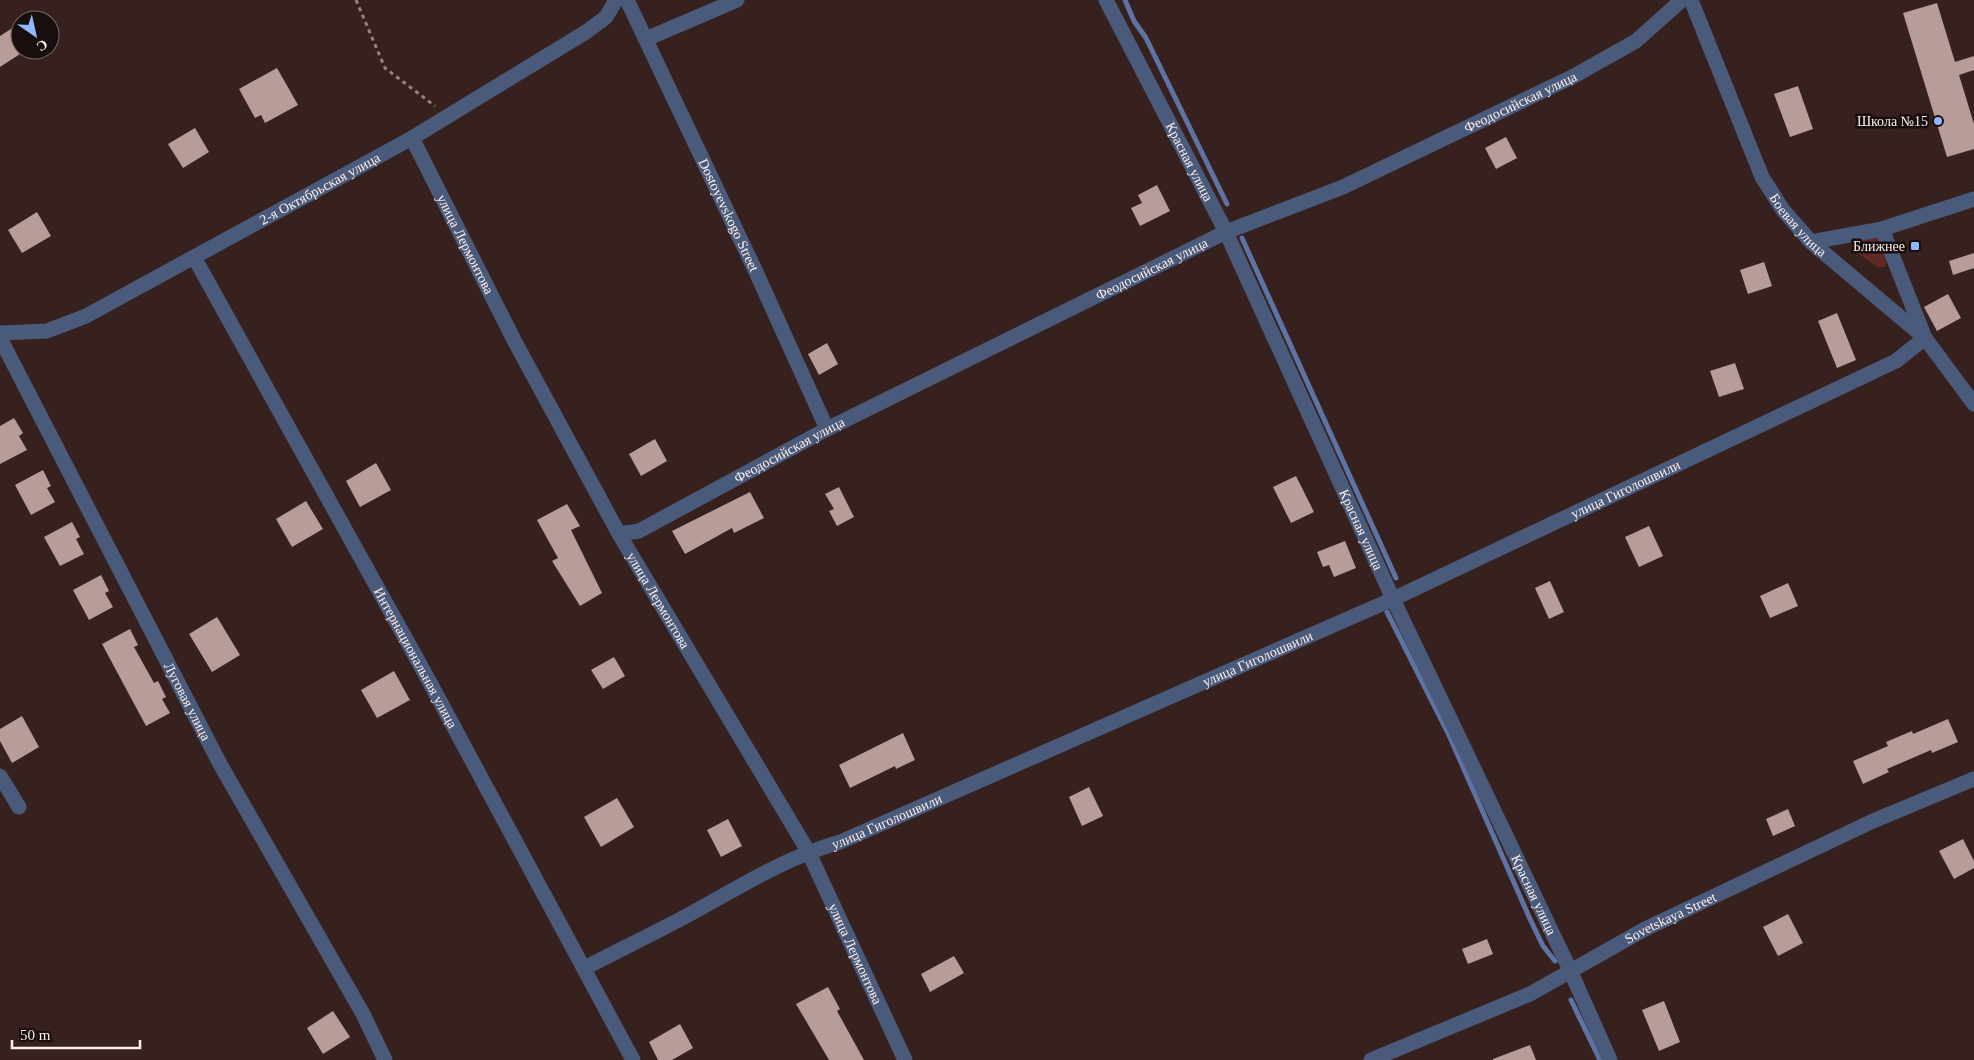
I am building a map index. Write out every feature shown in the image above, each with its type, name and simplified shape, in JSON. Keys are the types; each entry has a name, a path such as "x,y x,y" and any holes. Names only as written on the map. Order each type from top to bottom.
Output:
{"street":[{"name":"2-я Октябрьская улица","path":"0,333 47,331 86,316 412,138 586,32 606,16 616,0"},
{"name":"Dostoyevskogo Street","path":"627,0 827,429"},
{"path":"646,40 737,0"},
{"name":"Красная улица","path":"1106,0 1226,232 1393,599 1570,970 1610,1060"},
{"name":"Феодосийская улица","path":"619,534 639,531 827,429 1226,232 1343,187 1574,76 1636,40 1682,0"},
{"name":"Боевая улица","path":"1691,0 1762,177 1783,210 1811,242 1925,338 1974,404"},
{"name":"улица Лермонтова","path":"412,138 514,340 619,534 808,851 905,1060"},
{"path":"1811,242 1882,228 1974,199"},
{"path":"1882,228 1925,338"},
{"name":"Интернациональная улица","path":"194,257 428,678 633,1060"},
{"name":"Луговая улица","path":"0,338 220,764 363,1014 385,1060"},
{"name":"улица Гиголошвили","path":"585,968 687,916 767,870 808,851 840,842 1393,599 1896,361 1925,338"},
{"path":"0,776 19,807"},
{"name":"Sovetskaya Street","path":"1371,1060 1530,994 1644,929 1864,825 1974,779"}],"path":[{"path":"356,0 385,68 448,115"}],"shaded area":[{"path":"1867,233 1880,238 1888,259 1885,267 1877,267 1856,252 1858,241"}],"building":[{"path":"1937,3 1955,62 1974,56 1974,70 1959,75 1974,124 1974,149 1947,157 1903,13"},
{"path":"10,30 11,60 0,67 0,36"},
{"path":"277,68 298,105 265,123 261,115 255,118 239,89"},
{"path":"1798,86 1813,129 1790,137 1774,94"},
{"path":"195,128 209,152 183,168 168,144"},
{"path":"1506,137 1517,158 1496,169 1485,148"},
{"path":"1157,185 1170,211 1140,226 1131,208 1142,203 1138,195"},
{"path":"37,212 51,236 22,253 8,230"},
{"path":"1974,253 1974,268 1953,275 1949,261"},
{"path":"1764,262 1772,286 1748,294 1740,270"},
{"path":"1948,294 1961,318 1937,331 1924,307"},
{"path":"1837,313 1856,360 1837,368 1818,321"},
{"path":"827,343 838,364 819,375 808,354"},
{"path":"1735,363 1744,389 1719,397 1710,371"},
{"path":"14,418 23,433 19,436 27,450 0,464 0,426"},
{"path":"655,439 667,461 641,476 629,454"},
{"path":"376,463 391,490 360,507 346,481"},
{"path":"43,470 51,486 47,488 55,502 31,515 15,485"},
{"path":"1296,476 1314,512 1291,523 1273,487"},
{"path":"839,487 854,517 837,526 829,511 834,509 825,494"},
{"path":"750,492 764,518 734,533 732,528 685,554 672,531"},
{"path":"306,501 323,529 292,547 276,519"},
{"path":"567,504 580,526 571,530 602,593 580,606 552,561 558,558 537,520"},
{"path":"72,522 80,537 76,539 84,554 60,566 44,537"},
{"path":"1649,526 1663,556 1639,567 1625,537"},
{"path":"1345,541 1356,568 1334,577 1329,565 1323,567 1317,552"},
{"path":"101,575 109,591 105,593 113,607 89,620 73,590"},
{"path":"1550,581 1564,612 1549,619 1535,588"},
{"path":"1788,583 1798,606 1770,618 1760,596"},
{"path":"217,617 240,655 212,672 189,634"},
{"path":"130,629 138,645 134,647 154,683 158,681 166,697 162,699 170,713 146,726 102,644"},
{"path":"614,657 625,676 603,689 591,670"},
{"path":"394,671 410,700 377,718 361,690"},
{"path":"22,716 39,747 12,763 0,741 0,729"},
{"path":"1948,719 1958,742 1932,753 1931,750 1887,769 1889,772 1863,784 1853,761 1888,746 1886,742 1912,731 1913,734"},
{"path":"903,733 915,760 896,769 895,766 850,788 839,765"},
{"path":"1089,787 1103,816 1082,826 1069,797"},
{"path":"617,798 634,827 601,847 584,817"},
{"path":"1788,809 1795,826 1773,836 1766,819"},
{"path":"728,819 742,846 721,857 707,830"},
{"path":"1963,839 1974,861 1974,868 1954,879 1939,851"},
{"path":"1788,914 1803,943 1778,956 1763,927"},
{"path":"1487,939 1493,954 1468,964 1462,949"},
{"path":"954,956 964,973 930,992 921,974"},
{"path":"828,987 840,1009 837,1011 864,1060 829,1060 796,1004"},
{"path":"1664,1001 1680,1042 1659,1051 1642,1010"},
{"path":"333,1011 350,1037 323,1054 307,1028"},
{"path":"680,1024 693,1048 672,1060 658,1060 649,1042"},
{"path":"1530,1045 1536,1060 1493,1060 1493,1059"}],"waterway":[{"path":"1125,0 1134,21 1146,38 1227,204"},
{"path":"1242,238 1396,578"},
{"path":"1387,612 1448,733 1530,919 1543,946 1555,961"},
{"path":"1571,1000 1600,1060"}],"place":[{"name":"Школа №15","path":"1938,121"},
{"name":"Ближнее","path":"1915,246"}]}
